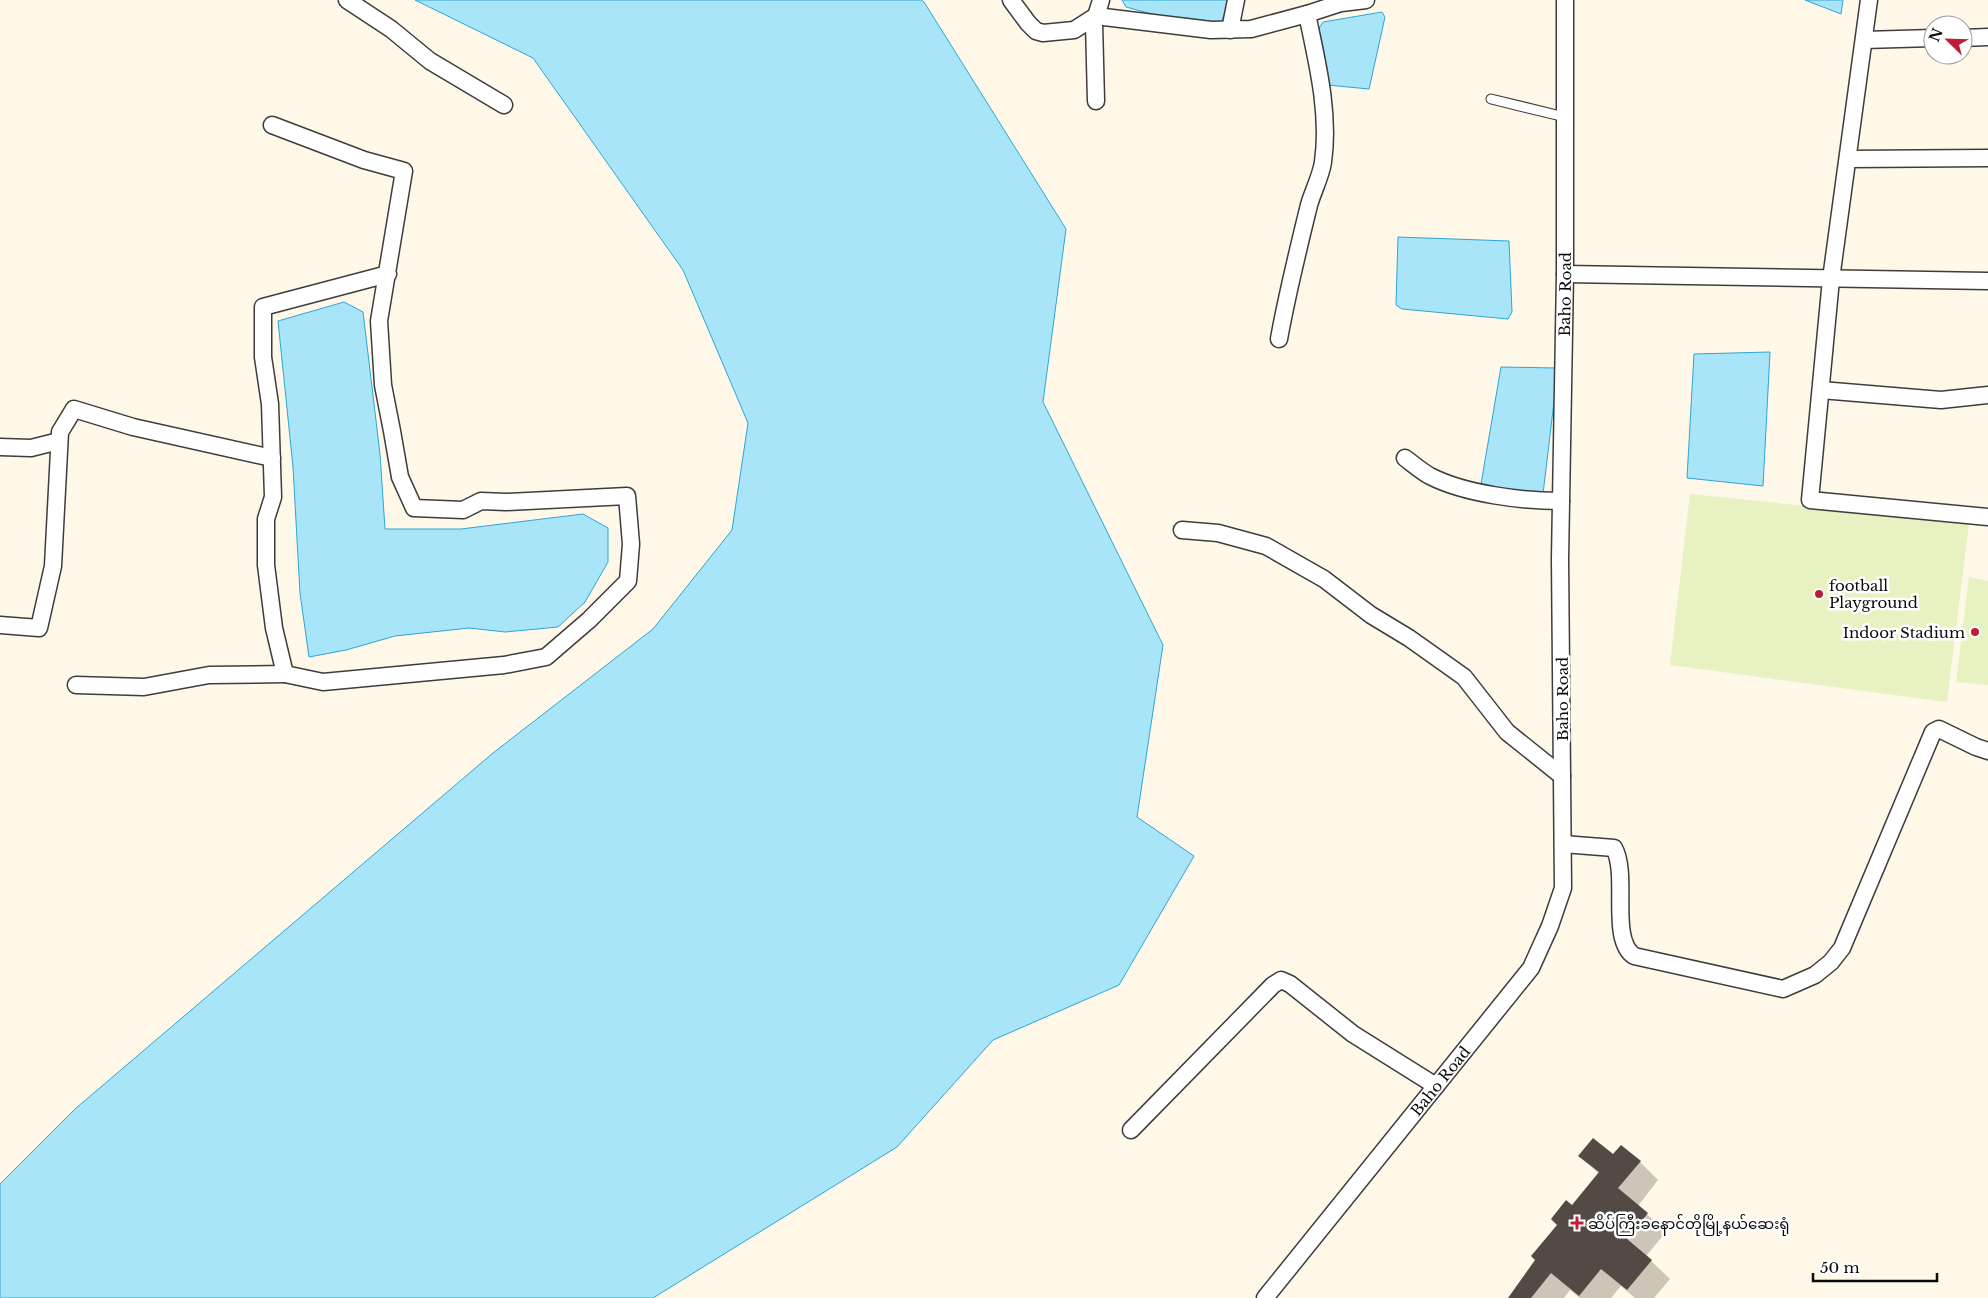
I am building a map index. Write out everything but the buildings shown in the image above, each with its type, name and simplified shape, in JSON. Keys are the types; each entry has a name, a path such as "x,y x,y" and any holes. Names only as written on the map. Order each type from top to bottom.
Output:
{"street":[{"path":"347,0 391,29 430,62 504,105"},
{"path":"1011,0 1028,23 1036,31 1043,33 1074,30 1099,8"},
{"path":"1085,0 1099,8 1211,30 1251,29 1341,3 1366,0"},
{"path":"1230,30 1236,0"},
{"name":"Baho Road","path":"1266,1298 1531,968 1550,926 1563,888 1561,502 1565,274 1565,0"},
{"path":"1869,0 1831,279 1810,500 1988,517"},
{"path":"1096,101 1094,23 1099,8"},
{"path":"1279,339 1304,224 1323,163 1325,122 1318,67 1307,14"},
{"path":"1973,38 1988,37"},
{"path":"1864,40 1923,38"},
{"path":"76,685 144,686 209,675 285,674 323,682 504,665 546,657 589,620 628,581 631,544 627,496 506,502 481,501 463,510 414,508 400,477 383,385 379,321 404,171 364,160 272,125"},
{"path":"1848,159 1988,158"},
{"path":"285,674 274,628 266,565 266,519 273,498 270,404 264,357 263,307 388,274"},
{"path":"1565,274 1988,281"},
{"path":"1821,390 1941,400 1988,395"},
{"path":"0,625 39,628 53,566 60,432 74,410 133,427 272,458"},
{"path":"0,447 31,448 59,441"},
{"path":"1405,458 1429,475 1477,491 1521,499 1561,502"},
{"path":"1182,530 1218,533 1266,546 1324,579 1371,615 1409,638 1464,677 1507,732 1562,776"},
{"path":"1563,844 1614,848 1621,882 1621,926 1627,948 1634,956 1783,989 1815,975 1831,962 1842,948 1933,732 1939,729 1988,751"},
{"path":"1131,1130 1273,985 1281,980 1290,984 1353,1034 1436,1086"}],"lane":[{"path":"1492,98 1565,117"}],"green space":[{"name":"football Playground","path":"1690,494 1969,523 1947,702 1670,665"},
{"name":"Indoor Stadium","path":"1969,577 1988,581 1988,685 1956,682"}],"water":[{"path":"415,0 921,0 924,2 1066,229 1043,402 1163,645 1137,817 1194,856 1119,985 993,1040 897,1147 653,1298 0,1298 0,1184 75,1109 493,753 653,629 732,530 748,423 683,270 533,58"},
{"path":"1122,0 1230,0 1220,25 1211,30 1126,7"},
{"path":"1805,0 1843,0 1841,14"},
{"path":"1382,12 1385,17 1369,89 1327,85 1318,30 1323,22"},
{"path":"1398,237 1509,241 1512,312 1508,319 1402,309 1396,305"},
{"path":"344,302 363,312 380,454 385,529 461,529 583,514 608,528 608,562 585,602 558,627 505,632 469,628 395,636 346,650 309,657 300,593 293,467 278,321"},
{"path":"1770,352 1763,486 1687,478 1694,354"},
{"path":"1501,367 1558,368 1543,494 1529,494 1481,484"}],"place":[{"name":"football Playground","path":"1819,594"},
{"name":"Indoor Stadium","path":"1975,632"},
{"name":"ဆိပ်ကြီးခနောင်တိုမြို့နယ်ဆေးရုံ","path":"1577,1223"}]}
